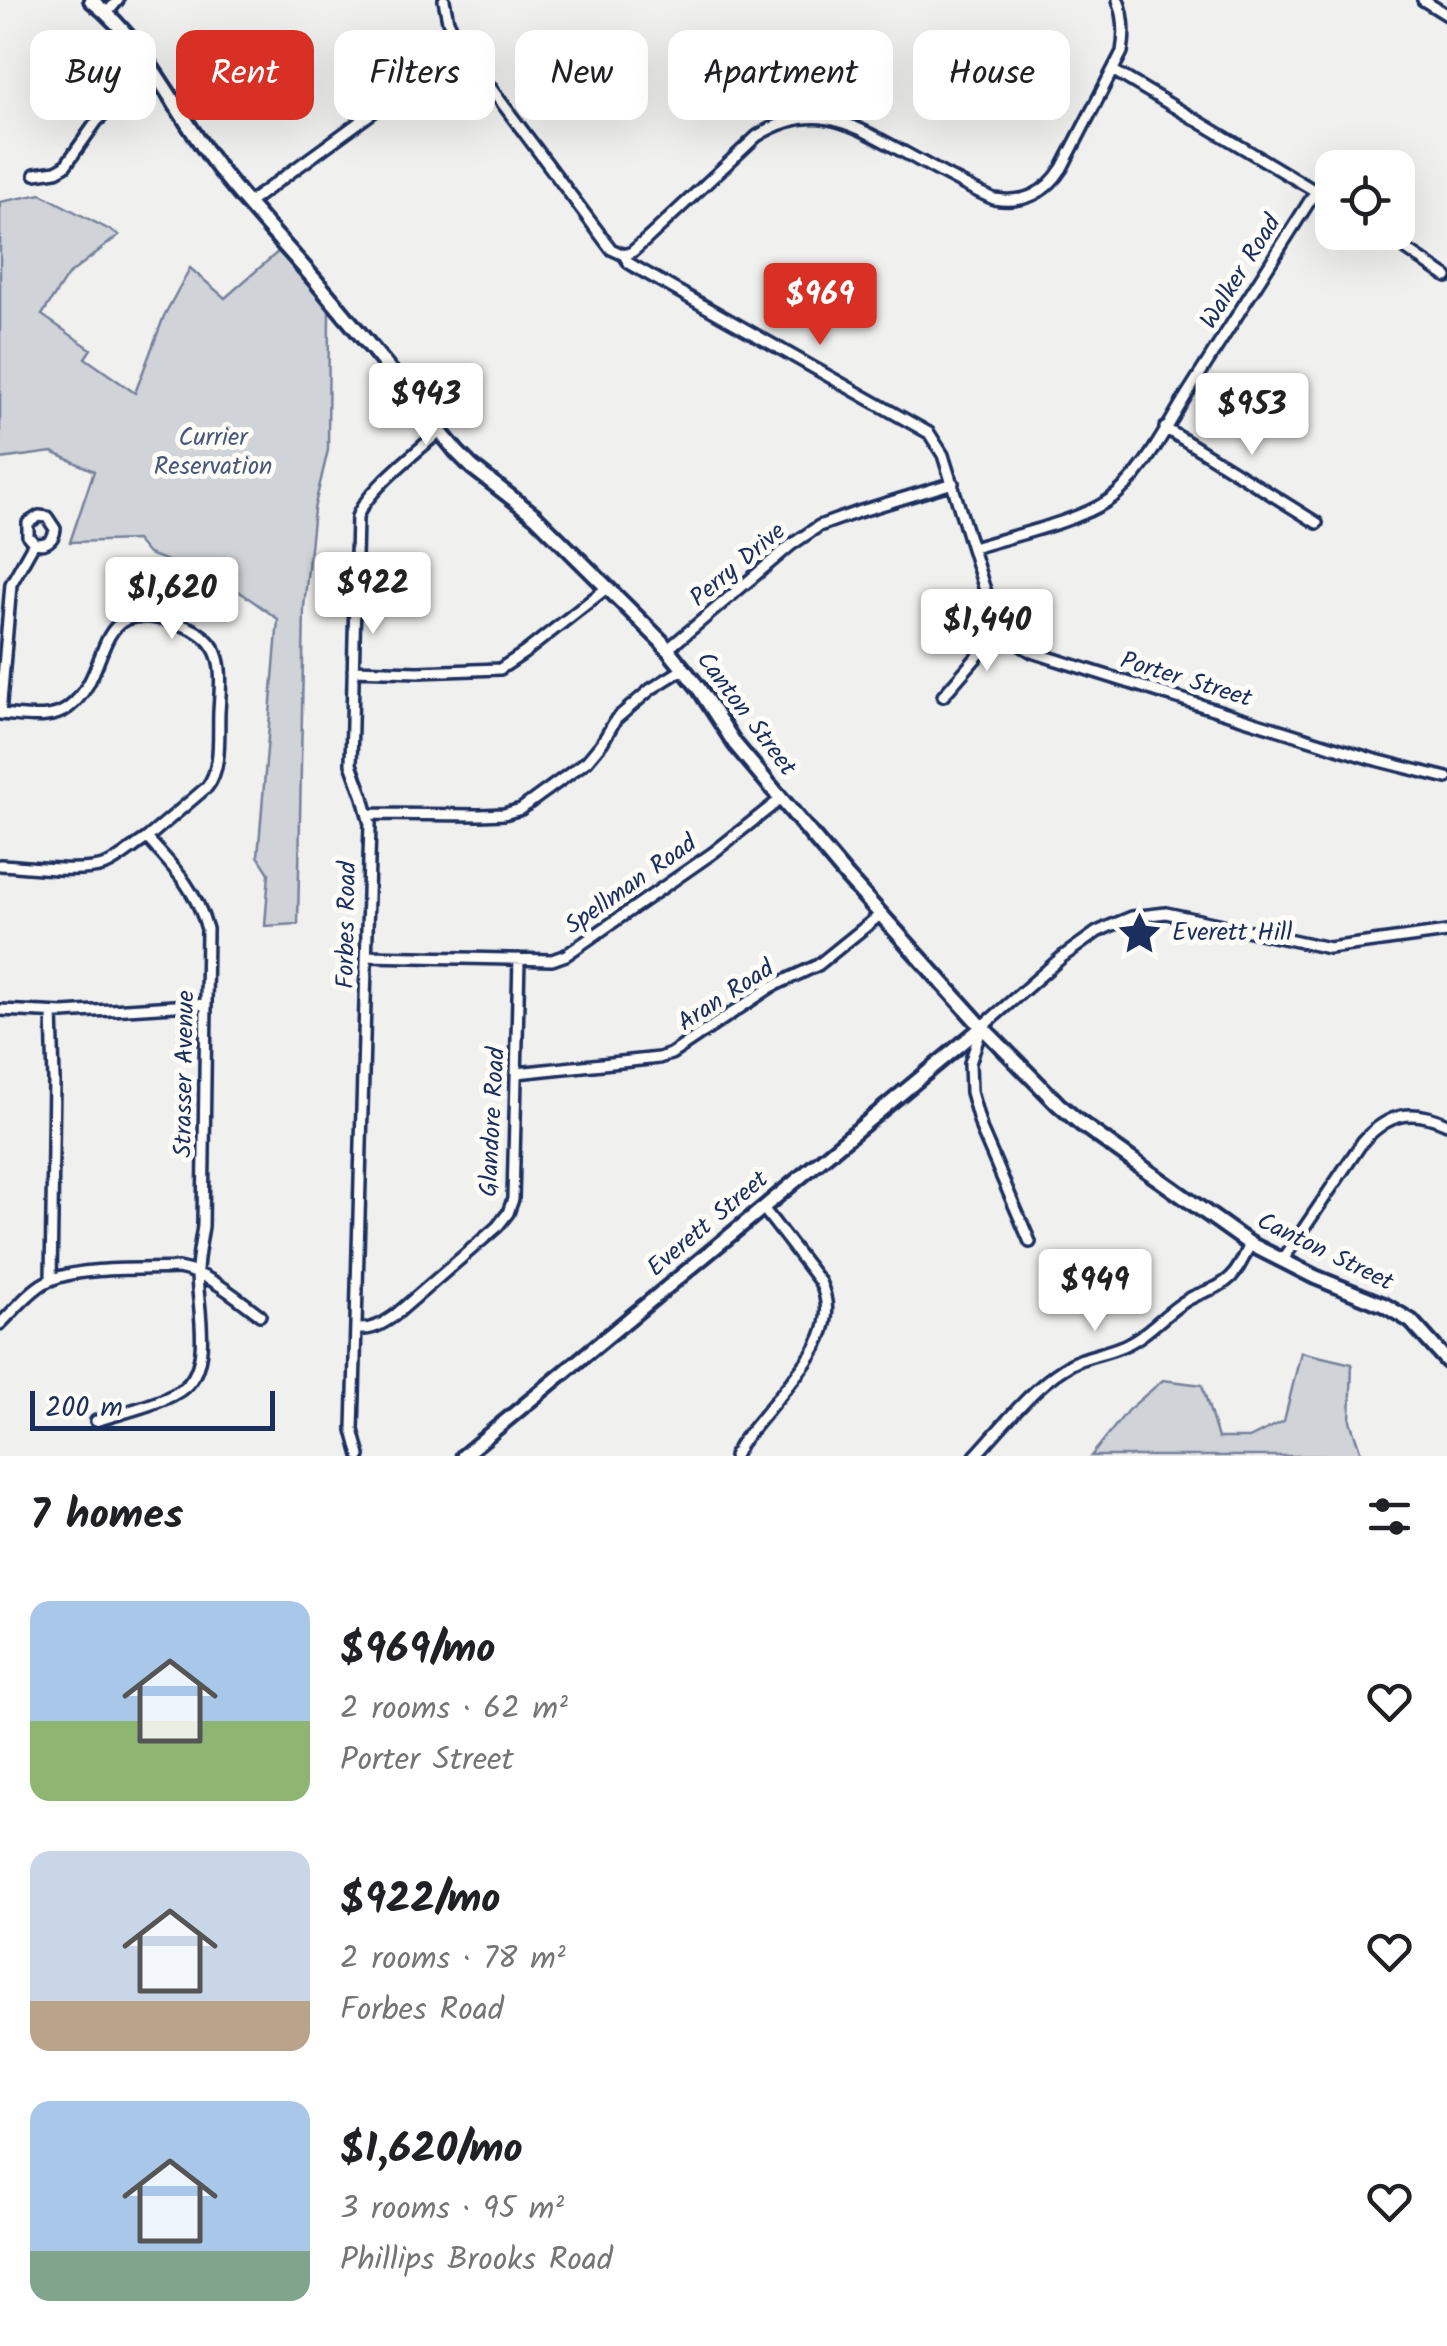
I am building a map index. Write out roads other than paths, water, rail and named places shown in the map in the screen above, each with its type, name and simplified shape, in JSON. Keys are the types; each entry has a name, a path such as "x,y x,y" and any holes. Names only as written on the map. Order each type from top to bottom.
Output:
{"main road":[{"name":"Canton Street","path":"91,0 124,30"},
{"name":"Canton Street","path":"156,73 197,139 247,204 440,431 472,467 534,516 608,587 668,650 736,744 880,915 982,1027 1075,1119 1250,1244 1400,1314 1422,1331 1447,1361"}],"street":[{"path":"107,12 118,0"},
{"path":"444,0 453,30"},
{"path":"495,94 608,246 624,255 648,238 757,136 777,125 804,118 854,125 991,198 1010,200 1033,196 1058,174 1114,71 1125,34 1118,0"},
{"path":"1423,0 1447,15"},
{"path":"1114,71 1315,190"},
{"path":"35,174 65,166 98,120"},
{"path":"247,204 362,120"},
{"name":"Walker Road","path":"973,548 1084,513 1109,500 1136,472 1315,193"},
{"path":"1408,250 1447,276"},
{"path":"624,255 637,268 923,428 939,446 984,587 1002,628 944,696"},
{"path":"1166,428 1317,523"},
{"name":"Forbes Road","path":"360,1456 353,1430 368,814 351,764 357,517 360,507 373,493 440,431"},
{"name":"Perry Drive","path":"668,650 791,545 820,526 952,484"},
{"path":"0,865 59,868 110,863 207,787 213,780 218,751 220,690 215,648 207,637 161,617 127,620 110,634 87,684 68,708 56,715 0,714 11,584 34,543"},
{"path":"352,670 500,669 608,587"},
{"name":"Porter Street","path":"1002,628 1017,643 1039,655 1447,778"},
{"path":"368,814 499,815 521,809 586,761 616,719 684,668"},
{"name":"Spellman Road","path":"366,956 552,960 566,955 714,852 782,798"},
{"name":"Strasser Avenue","path":"96,1421 166,1397 187,1385 200,1352 197,1273 202,1226 208,929 201,906 183,878 146,838"},
{"path":"1030,1242 982,1130 971,1092 970,1062 982,1027 1074,948 1096,932 1132,917 1166,913 1329,948 1447,932"},
{"name":"Aran Road","path":"516,1073 674,1053 771,987 818,965 880,915"},
{"name":"Glandore Road","path":"357,1330 382,1325 394,1316 497,1228 508,1213 513,1199 519,959"},
{"path":"0,1010 52,1013 206,1004"},
{"path":"52,1013 52,1280"},
{"name":"Everett Street","path":"464,1456 982,1027"},
{"path":"1282,1261 1372,1130 1410,1113 1447,1124"},
{"path":"734,1456 814,1352 828,1310 820,1282 763,1208"},
{"path":"975,1456 1059,1370 1082,1358 1122,1347 1178,1305 1213,1290 1230,1278 1250,1244"},
{"path":"0,1324 32,1292 65,1275 178,1268 218,1283 260,1315"}],"place":[{"name":"Everett Hill","path":"1139,933"}],"park label":[{"name":"Currier Reservation","path":"213,452"}]}
